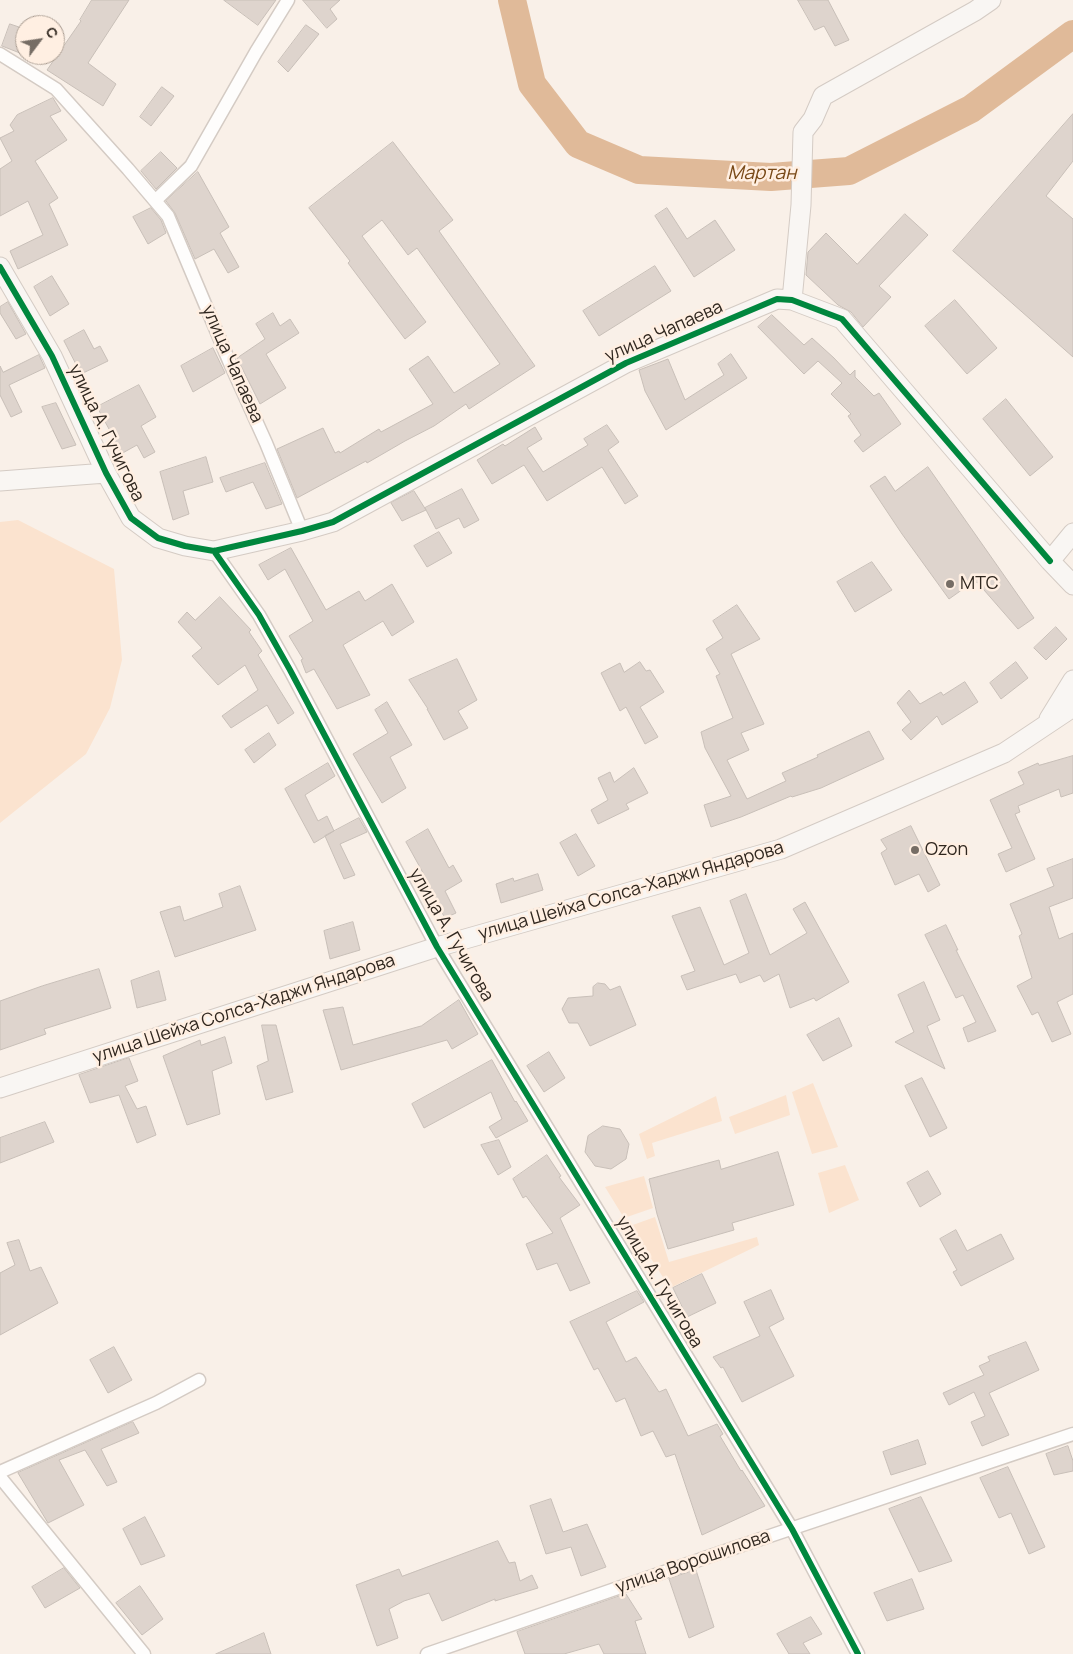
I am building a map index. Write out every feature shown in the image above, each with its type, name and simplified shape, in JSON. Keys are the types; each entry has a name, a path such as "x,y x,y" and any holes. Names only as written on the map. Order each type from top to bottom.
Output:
{"street":[{"path":"156,200 191,166 288,0"},
{"path":"792,300 801,205 803,132 813,119 823,96 975,11 991,0"},
{"name":"улица Чапаева","path":"0,54 56,89 156,200 168,216 302,531"},
{"name":"улица А. Гучигова","path":"0,267 52,356 106,473 130,518 158,538 185,546 214,551 259,615 437,947 792,1529 858,1654"},
{"name":"улица Чапаева","path":"214,551 333,522 626,363 777,299 792,300 842,319 1050,561 1073,585"},
{"path":"0,481 106,473"},
{"path":"1050,561 1073,533"},
{"path":"1044,726 1073,680"},
{"name":"улица Шейха Солса-Хаджи Яндарова","path":"0,1088 437,947 781,849 1004,753 1073,707"},
{"path":"1044,726 1073,720"},
{"path":"0,1472 156,1403 199,1380"},
{"name":"улица Ворошилова","path":"427,1654 1073,1434"},
{"path":"0,1477 144,1654"}],"shaded area":[{"path":"18,520 114,569 122,660 110,708 86,754 0,823 0,522"},
{"path":"813,1083 838,1147 812,1154 792,1092"},
{"path":"786,1095 790,1115 735,1134 729,1117"},
{"path":"716,1096 722,1121 652,1143 655,1156 647,1159 639,1134"},
{"path":"845,1165 859,1200 829,1213 818,1173"},
{"path":"644,1176 653,1208 624,1218 605,1187"},
{"path":"655,1217 669,1262 757,1237 759,1245 670,1288 630,1226"}],"building":[{"path":"92,0 129,0 88,63 116,84 103,106 47,70 50,65 65,65 65,44"},
{"path":"224,0 276,0 258,25"},
{"path":"303,0 340,0 330,9 337,19 327,28"},
{"path":"798,0 828,0 849,40 835,46 824,26 815,30"},
{"path":"10,24 15,26 15,51 2,46"},
{"path":"306,25 319,34 288,72 278,62"},
{"path":"162,87 174,96 151,126 140,117"},
{"path":"53,98 61,111 50,116 67,140 35,161 58,198 49,204 68,245 18,269 10,251 43,235 28,201 0,216 0,169 12,161 0,138 14,131 10,125 17,115"},
{"path":"1073,114 1073,161 1046,196 1073,219 1073,357 953,251"},
{"path":"393,142 453,220 439,231 535,366 469,409 466,404 434,426 367,463 366,461 297,498 277,449 323,428 335,453 339,451 340,453 379,429 381,432 433,404 409,369 428,356 454,393 500,364 417,248 408,255 382,220 362,236 426,322 405,339 348,263 350,261 309,208"},
{"path":"161,152 177,168 156,189 141,171"},
{"path":"198,172 229,227 220,233 239,267 228,273 214,249 195,259 175,213 166,201"},
{"path":"151,208 161,220 166,233 148,244 133,217"},
{"path":"667,208 687,239 715,220 735,250 694,277 655,216"},
{"path":"905,214 928,235 879,286 891,297 863,327 851,312 838,305 806,275 808,252 826,233 857,264"},
{"path":"655,266 671,291 599,336 583,311"},
{"path":"52,276 69,304 50,316 34,287"},
{"path":"955,300 997,348 967,374 925,326"},
{"path":"8,302 26,334 16,339 0,313 0,307"},
{"path":"273,313 280,326 290,319 299,333 266,354 286,388 260,404 237,358 265,339 256,324"},
{"path":"772,315 804,345 812,338 850,375 855,370 855,377 874,396 879,393 901,424 863,452 854,441 861,435 848,416 851,414 831,394 842,383 818,361 804,374 758,327"},
{"path":"84,330 94,349 100,346 108,361 81,374 64,341"},
{"path":"213,348 225,373 193,392 181,366"},
{"path":"731,354 747,378 666,430 645,391 639,370 668,359 685,400 724,375 718,364"},
{"path":"39,355 45,368 9,385 22,412 11,417 0,395 0,366 3,372"},
{"path":"139,385 156,417 141,426 155,452 144,458 137,445 119,455 112,442 115,440 97,407"},
{"path":"1006,399 1053,457 1030,476 983,419"},
{"path":"56,403 76,445 62,449 42,407"},
{"path":"607,425 619,442 608,450 638,496 625,504 602,467 547,501 524,465 492,484 477,460 503,444 505,446 535,427 542,439 527,448 543,472 588,445 584,439"},
{"path":"206,457 213,482 183,491 189,514 173,520 160,472"},
{"path":"265,463 282,504 266,509 253,482 226,492 220,478"},
{"path":"928,467 1034,618 1018,629 977,582 974,584 973,582 949,599 870,486 885,476 895,491"},
{"path":"462,489 479,520 464,528 459,518 436,529 425,508"},
{"path":"414,491 426,510 402,521 391,503"},
{"path":"439,532 452,553 427,567 414,546"},
{"path":"291,548 326,610 359,591 365,601 392,584 414,622 392,636 383,621 343,645 370,695 337,709 314,669 306,673 301,660 303,659 289,636 313,621 285,569 268,580 259,565"},
{"path":"872,562 892,590 855,612 837,582"},
{"path":"220,597 251,630 249,632 262,651 258,655 294,713 278,724 267,705 231,728 222,716 258,690 245,665 218,685 192,656 202,648 178,622 187,612 195,620"},
{"path":"737,605 760,639 731,654 764,724 741,733 749,750 727,760 747,799 786,781 782,773 869,731 884,759 821,788 791,796 741,817 711,827 704,805 731,796 705,748 701,732 733,718 716,676 720,674 706,649 723,638 713,621"},
{"path":"1056,627 1067,639 1046,660 1034,648"},
{"path":"457,659 477,700 458,711 468,728 444,740 428,709 409,680"},
{"path":"640,662 646,671 650,670 664,692 640,707 658,737 645,744 626,707 620,711 601,673 620,663 624,672"},
{"path":"1016,662 1028,678 1001,699 990,683"},
{"path":"965,682 978,702 942,725 937,716 911,740 902,730 911,722 897,703 909,690 920,704 941,692 943,695"},
{"path":"387,702 412,745 390,757 406,788 382,803 353,754 388,733 375,710"},
{"path":"269,733 276,745 254,763 245,750"},
{"path":"1073,756 1073,793 1061,797 1059,789 1018,806 1020,812 1015,814 1035,859 1006,872 998,854 1012,848 990,800 1024,784 1018,772 1038,763 1039,765"},
{"path":"328,763 335,776 305,795 318,821 327,816 334,831 314,843 285,789"},
{"path":"634,768 648,793 626,804 629,809 598,824 591,810 608,800 598,778 610,772 614,782"},
{"path":"359,818 367,832 340,844 355,875 344,879 325,836"},
{"path":"911,826 940,885 928,892 919,874 895,885 881,853 887,849 881,840"},
{"path":"428,829 449,868 453,865 462,881 445,891 456,913 445,918 424,881 427,880 406,842"},
{"path":"576,834 595,866 578,876 560,843"},
{"path":"1073,859 1073,898 1049,907 1059,939 1073,933 1073,994 1057,1002 1071,1034 1052,1042 1038,1012 1032,1015 1017,986 1032,978 1019,936 1022,934 1010,904 1054,886 1047,869"},
{"path":"538,874 543,890 501,903 496,884 513,878 514,881"},
{"path":"240,886 256,930 175,957 160,912 180,906 184,921 223,907 219,894"},
{"path":"746,894 770,955 807,933 793,909 805,902 849,982 816,1001 814,998 790,1008 779,974 764,982 760,975 740,983 736,974 687,990 681,976 695,971 672,916 700,907 724,965 749,953 730,901"},
{"path":"353,922 360,950 330,959 324,931"},
{"path":"946,925 958,950 956,950 996,1031 968,1042 963,1028 976,1022 963,995 956,998 925,935"},
{"path":"99,969 111,1008 44,1029 46,1034 0,1050 0,1001"},
{"path":"159,971 166,1000 137,1008 131,981"},
{"path":"924,982 940,1020 927,1026 945,1069 895,1042 914,1032 898,995"},
{"path":"598,983 605,984 610,990 620,986 636,1025 590,1046 578,1023 569,1023 562,1009 568,998 593,996 593,987"},
{"path":"459,1000 478,1034 452,1049 447,1040 341,1070 323,1010 343,1007 353,1045 421,1026"},
{"path":"839,1018 852,1046 823,1061 807,1035"},
{"path":"262,1025 276,1025 293,1092 266,1100 257,1066 268,1061"},
{"path":"225,1037 232,1063 212,1071 220,1114 187,1125 163,1056 200,1040 201,1045"},
{"path":"549,1052 565,1078 544,1092 527,1066"},
{"path":"129,1058 138,1081 125,1086 137,1109 146,1106 156,1135 137,1143 119,1095 90,1103 79,1075"},
{"path":"492,1060 515,1102 528,1121 496,1138 489,1127 502,1119 491,1092 424,1128 412,1104"},
{"path":"922,1078 947,1128 930,1137 905,1086"},
{"path":"45,1122 54,1142 0,1163 0,1138"},
{"path":"603,1126 620,1129 629,1144 626,1159 611,1169 595,1166 585,1152 588,1136"},
{"path":"499,1140 511,1167 498,1175 481,1145"},
{"path":"778,1152 794,1205 732,1223 734,1230 668,1249 649,1179 719,1160 721,1169"},
{"path":"547,1155 561,1176 559,1177 580,1205 560,1218 590,1283 570,1291 557,1263 537,1270 526,1244 553,1233 526,1196 523,1198 513,1179"},
{"path":"928,1171 941,1194 920,1207 907,1183"},
{"path":"956,1230 967,1251 1001,1234 1014,1259 961,1286 953,1272 957,1270 940,1239"},
{"path":"19,1240 30,1271 41,1267 58,1303 0,1335 0,1273 15,1265 7,1243"},
{"path":"702,1274 716,1303 687,1317 673,1288"},
{"path":"771,1290 784,1319 769,1327 794,1376 742,1402 723,1367 721,1368 713,1357 760,1336 744,1302"},
{"path":"637,1291 644,1302 606,1322 626,1362 636,1357 659,1392 666,1389 688,1436 717,1424 723,1434 720,1436 765,1506 702,1535 675,1454 666,1457 653,1431 641,1436 625,1398 616,1402 598,1368 594,1370 570,1322"},
{"path":"1026,1342 1039,1370 989,1393 1009,1435 982,1446 971,1422 985,1416 974,1392 949,1405 943,1393 984,1375 979,1366 990,1361 988,1357"},
{"path":"114,1347 132,1380 108,1393 90,1360"},
{"path":"133,1422 139,1433 101,1449 117,1482 107,1486 85,1450 59,1460 84,1505 48,1523 18,1473"},
{"path":"918,1440 926,1464 891,1475 883,1452"},
{"path":"1068,1446 1073,1461 1073,1471 1054,1475 1046,1454"},
{"path":"1008,1467 1045,1547 1029,1554 1011,1513 999,1518 980,1478"},
{"path":"921,1497 952,1561 919,1572 889,1509"},
{"path":"551,1499 563,1532 587,1524 606,1567 581,1576 571,1547 546,1554 530,1506"},
{"path":"145,1517 165,1556 141,1565 123,1529"},
{"path":"498,1541 509,1563 515,1562 520,1581 532,1575 538,1588 495,1601 495,1599 442,1621 429,1593 404,1601 389,1609 398,1638 377,1646 356,1585 399,1569 402,1576"},
{"path":"64,1568 80,1588 45,1608 32,1587"},
{"path":"696,1570 714,1627 689,1638 669,1579"},
{"path":"912,1579 924,1609 887,1621 874,1593"},
{"path":"140,1586 163,1619 142,1635 116,1603"},
{"path":"626,1594 642,1619 635,1621 646,1654 604,1654 599,1644 564,1654 525,1654 517,1632"},
{"path":"811,1617 822,1634 803,1643 810,1654 789,1654 777,1634"},
{"path":"264,1633 271,1654 216,1654"}],"waterway":[{"name":"Мартан","path":"512,0 532,84 578,144 639,170 771,177 849,171 971,109 1073,34"}],"cycle path":[{"path":"0,267 52,356 106,473 131,518 158,538 185,546 214,551 333,522 626,363 777,299 792,300 842,319 1050,561"},
{"path":"214,551 259,615 290,670 437,947 792,1529 858,1654"}],"place":[{"name":"МТС","path":"950,584"},
{"name":"Ozon","path":"915,850"}]}
